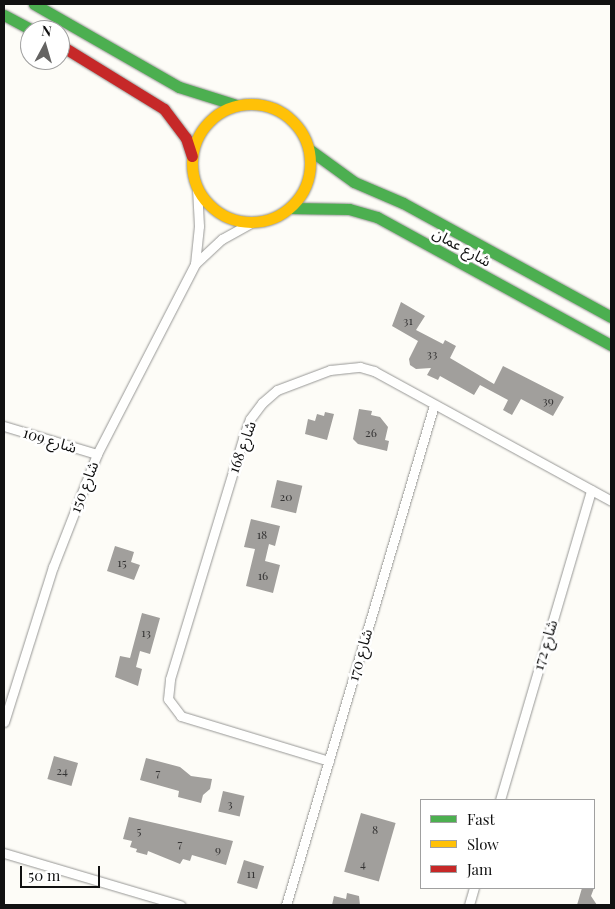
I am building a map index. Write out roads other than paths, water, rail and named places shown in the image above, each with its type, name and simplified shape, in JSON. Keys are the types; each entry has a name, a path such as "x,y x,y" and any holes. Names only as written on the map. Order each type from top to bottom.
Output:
{"main road":[{"path":"34,4 179,87 236,105 268,106 283,112 295,122 310,150 308,182 290,208 273,218 254,222 236,220 220,213 206,202 197,188 192,156 181,130 164,109 70,51"},
{"path":"4,15 20,24"},
{"path":"192,156 196,139 206,124 220,112 236,105"},
{"name":"شارع عمان","path":"310,150 346,178 403,203 611,317"},
{"name":"شارع عمان","path":"290,208 319,206 348,209 377,217 611,345"}],"street":[{"name":"شارع 150","path":"195,264 199,226 197,188"},
{"name":"شارع 150","path":"4,722 54,567 97,454 195,264 222,239 254,222"},
{"name":"شارع 168","path":"329,761 181,716 168,699 170,679 243,438 250,419 262,403 277,390 344,367 374,372 611,501"},
{"name":"شارع 170","path":"286,905 434,405"},
{"name":"شارع 109","path":"4,426 97,454"},
{"name":"شارع 172","path":"500,799 592,490"},
{"path":"4,853 180,905"},
{"path":"469,905 474,889"}]}
